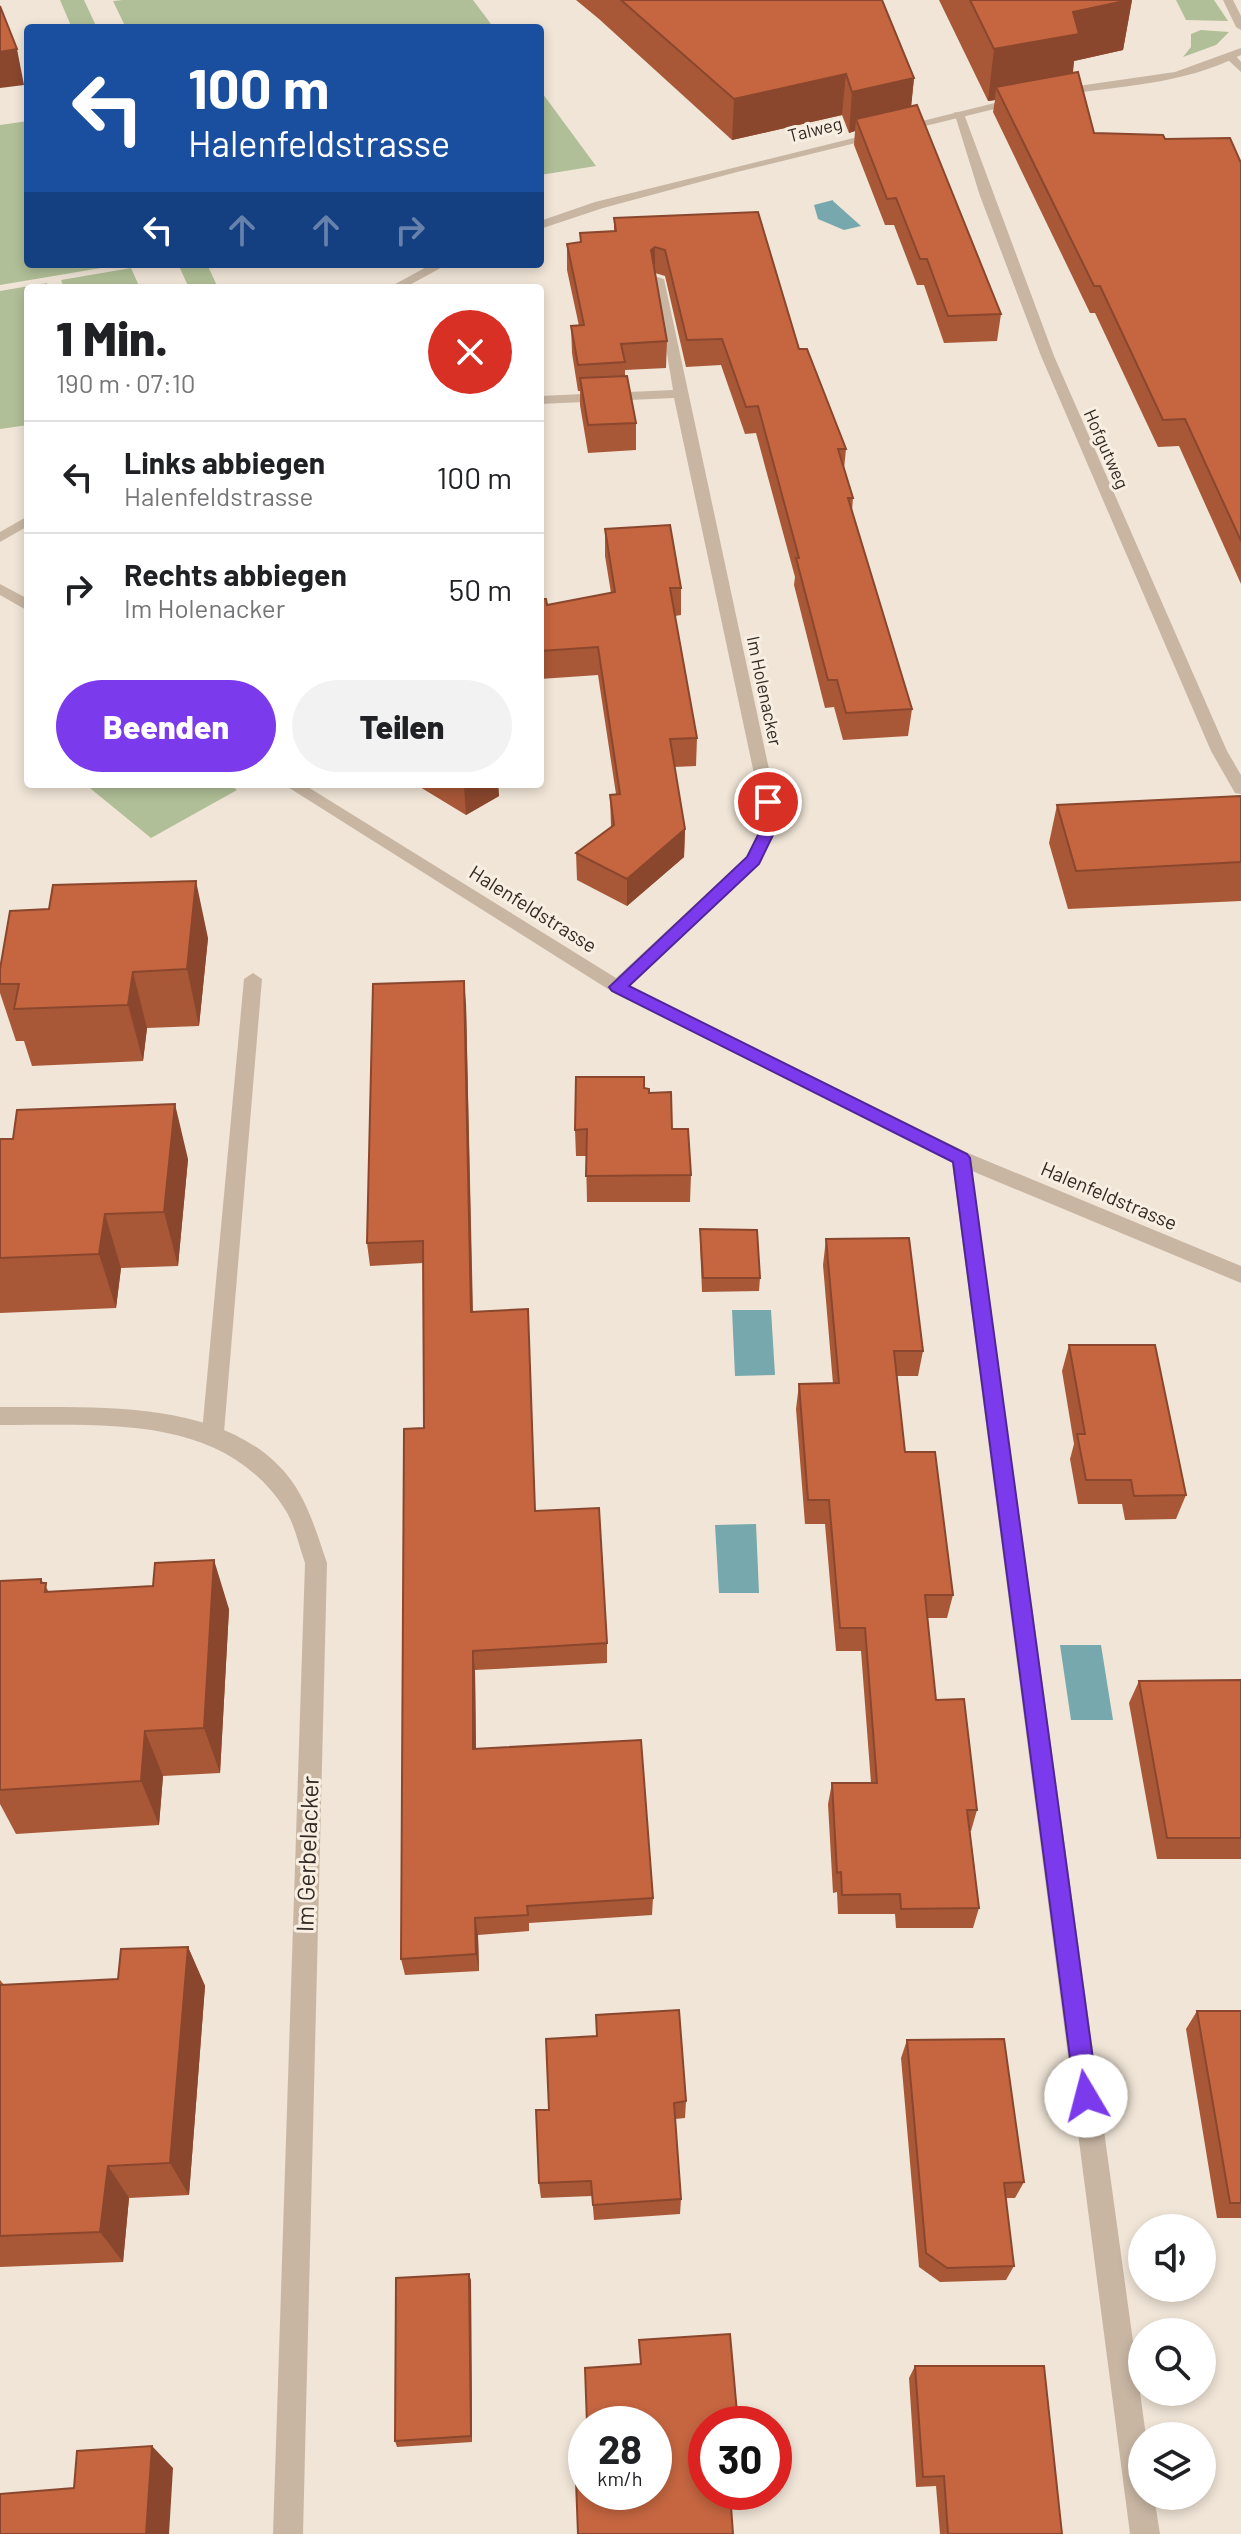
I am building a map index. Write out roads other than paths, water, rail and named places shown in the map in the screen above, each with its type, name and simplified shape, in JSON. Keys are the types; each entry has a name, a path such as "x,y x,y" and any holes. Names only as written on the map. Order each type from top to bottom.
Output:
{"street":[{"path":"1228,0 1241,27"},
{"path":"1236,54 1241,69"},
{"name":"Talweg","path":"544,224 599,205 734,169 958,114 1035,97 1185,72 1236,54"},
{"name":"Hofgutweg","path":"958,114 986,200 1048,364 1219,751 1241,789"},
{"path":"402,284 434,268"},
{"name":"Im Holenacker","path":"617,987 753,860 766,835 768,802 658,279"},
{"path":"544,400 680,394"},
{"path":"0,538 24,523"},
{"path":"0,588 24,603"},
{"name":"Halenfeldstrasse","path":"298,788 617,987 961,1158 1241,1275"},
{"path":"213,1432 253,979"},
{"path":"961,1158 1145,2534"},
{"name":"Im Gerbelacker","path":"0,1416 153,1419 213,1432 257,1459 290,1494 310,1532 316,1563 288,2534"}],"water":[{"path":"833,200 861,226 844,230 818,219 814,205"},
{"path":"732,1310 771,1310 775,1375 735,1376"},
{"path":"756,1524 759,1593 719,1593 715,1525"},
{"path":"1060,1645 1101,1645 1113,1720 1071,1720"}]}
